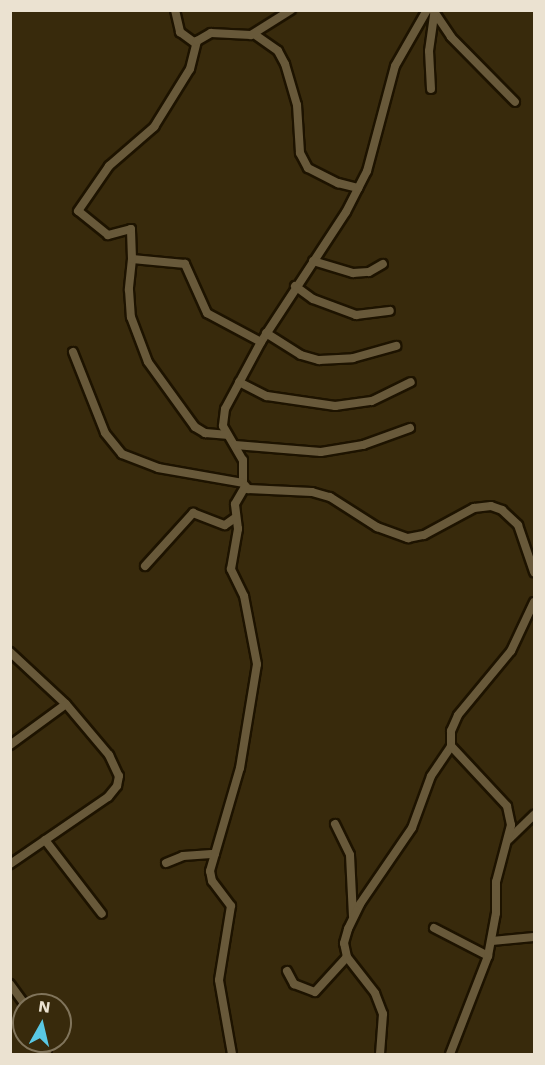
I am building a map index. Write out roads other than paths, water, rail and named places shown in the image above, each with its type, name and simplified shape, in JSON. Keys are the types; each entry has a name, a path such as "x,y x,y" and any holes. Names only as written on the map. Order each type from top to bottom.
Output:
{"street":[{"path":"175,10 180,32 195,43"},
{"path":"226,435 205,434 195,427 148,362 131,318 130,229 108,235 78,211 109,166 154,128 190,69 195,43 211,33 240,37 254,34 291,10"},
{"path":"431,11 429,51 431,89"},
{"path":"431,11 451,37 515,102"},
{"path":"232,1054 219,980 231,906 211,876 215,854 240,768 257,664 250,615 231,569 238,530 235,518 236,498 244,485 243,460 235,445 226,435 225,409 266,333 358,188 375,150 395,66 431,11"},
{"path":"254,34 278,51 285,64 297,105 300,153 308,168 338,183 358,188"},
{"path":"132,259 185,264 207,313 261,342"},
{"path":"313,261 353,273 369,272 382,264"},
{"path":"296,286 313,299 356,315 390,311"},
{"path":"266,333 301,355 319,360 353,358 396,346"},
{"path":"74,352 105,433 122,454 158,468 244,485 255,491 293,490 330,497 377,527 408,538 424,535 474,508 491,506 502,510 518,525 534,572"},
{"path":"239,382 267,396 335,406 380,398 411,382"},
{"path":"235,445 321,452 363,445 410,428"},
{"path":"145,566 193,513 225,525 235,518"},
{"path":"380,1054 383,1014 375,993 347,957 344,944 353,916 412,828 431,776 451,746 451,731 458,715 511,651 534,602"},
{"path":"10,652 66,704 109,755 118,769 119,781 108,797 10,864"},
{"path":"10,745 66,704"},
{"path":"450,1054 488,956 492,941 496,882 509,839 507,806 451,746"},
{"path":"509,839 534,815"},
{"path":"335,824 350,855 353,916"},
{"path":"45,840 102,915"},
{"path":"166,863 183,856 215,854"},
{"path":"434,928 488,956"},
{"path":"492,941 534,937"},
{"path":"287,970 294,984 315,992 347,957"}]}
